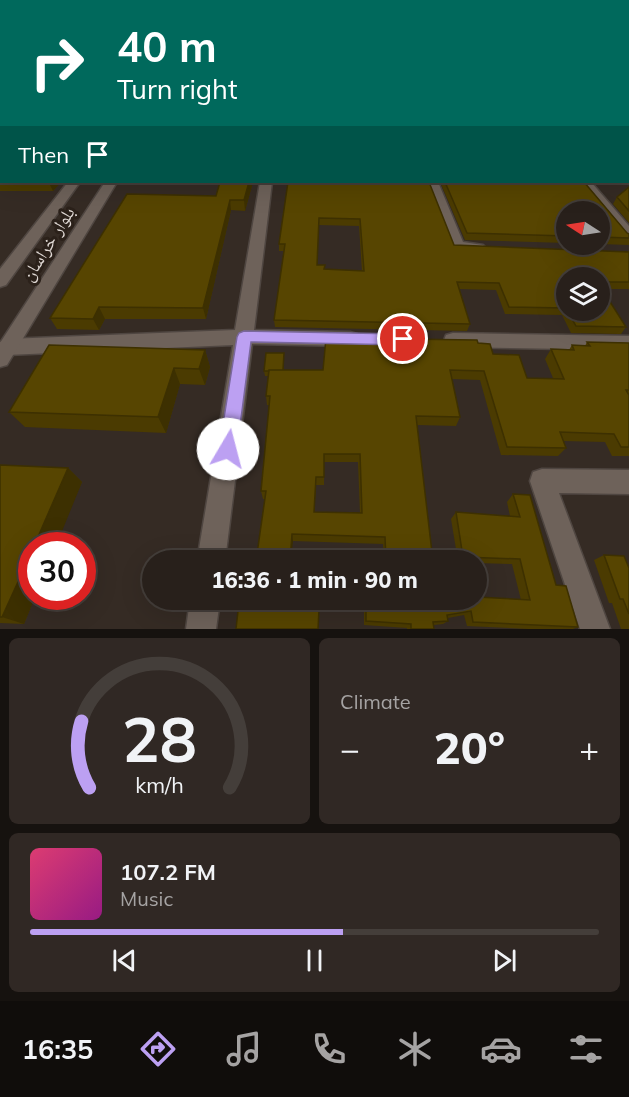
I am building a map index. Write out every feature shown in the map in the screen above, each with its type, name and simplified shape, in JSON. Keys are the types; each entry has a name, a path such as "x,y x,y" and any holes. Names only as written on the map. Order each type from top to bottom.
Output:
{"street":[{"name":"بلوار خراسان","path":"0,281 73,183"},
{"name":"بلوار خراسان","path":"4,353 110,183"},
{"path":"213,550 266,183"},
{"path":"432,183 457,247 492,248"},
{"path":"586,183 629,236"},
{"path":"4,353 244,337 373,339"},
{"path":"431,340 629,344"},
{"path":"595,629 542,481 629,482"},
{"path":"201,629 204,610"}],"building":[{"path":"220,183 249,183 244,200 230,200 203,308 99,307 93,319 50,318 127,194 216,196"},
{"path":"288,183 429,183 454,245 556,249 556,255 610,255 610,251 629,252 629,282 610,282 610,267 556,267 556,308 509,307 499,283 457,282 470,324 274,320 285,244 279,244","holes":["319,218 360,219 364,271 324,269 325,265 317,265"]},
{"path":"445,183 585,183 600,201 556,201 556,236 467,233"},
{"path":"629,187 629,211 617,197"},
{"path":"610,213 629,234 629,238 610,237"},
{"path":"610,302 626,327 576,326 573,321 610,321"},
{"path":"326,338 477,340 478,343 490,344 493,354 519,355 527,378 564,379 551,349 574,350 572,345 590,346 587,342 629,343 629,390 626,390 629,395 629,447 621,447 614,434 560,432 566,448 507,447 484,371 450,370 460,417 416,416 432,550 386,550 385,537 292,534 291,550 258,550 266,491 261,491 270,396 266,396 269,370 323,370","holes":["324,454 360,454 362,513 314,512 316,477 324,477"]},
{"path":"49,345 205,350 199,369 174,368 158,417 9,412"},
{"path":"266,353 284,353 283,370 264,371"},
{"path":"0,465 68,468 40,532 18,532 18,582 0,617"},
{"path":"513,494 530,495 556,585 566,586 578,627 473,622 471,611 447,615 448,621 433,622 434,629 411,629 411,624 366,621 366,610 487,610 487,598 530,600 520,559 487,558 487,550 462,550 456,512 520,517"},
{"path":"604,555 624,556 629,568 629,614 623,599 620,599"},
{"path":"319,610 318,629 236,629 238,611"}],"route":[{"path":"228,449 244,337 403,339"}]}
